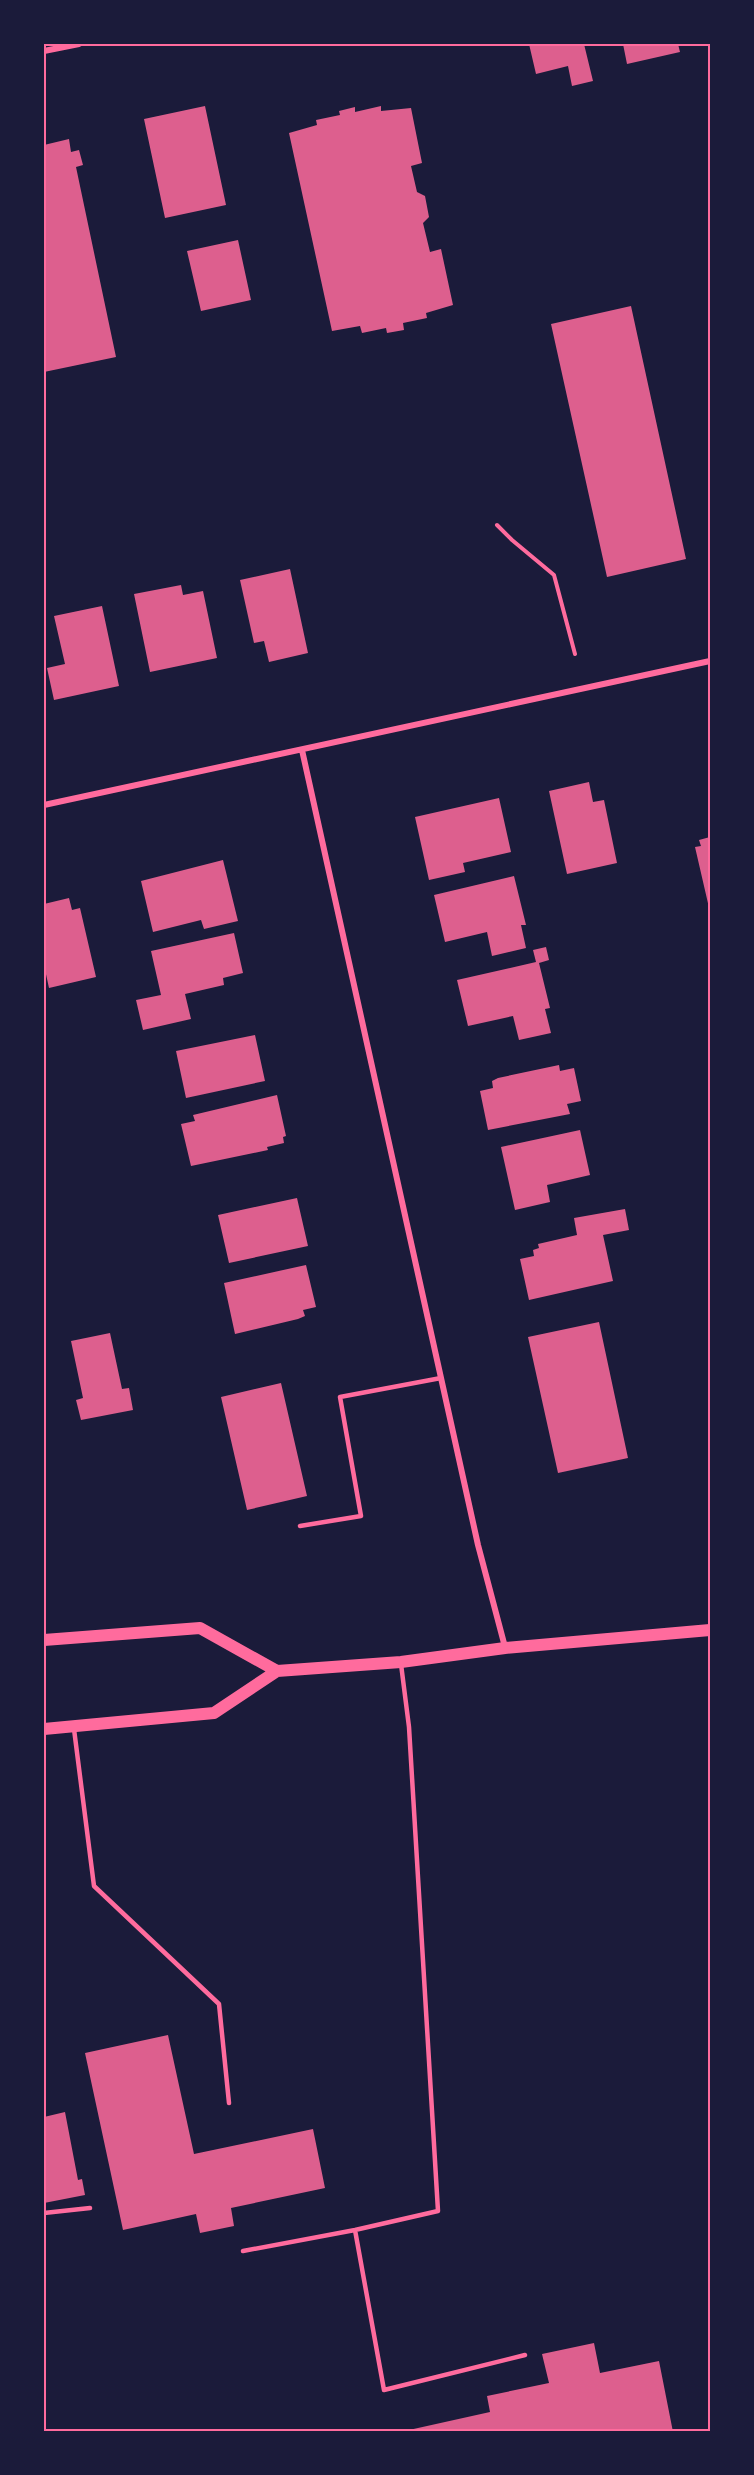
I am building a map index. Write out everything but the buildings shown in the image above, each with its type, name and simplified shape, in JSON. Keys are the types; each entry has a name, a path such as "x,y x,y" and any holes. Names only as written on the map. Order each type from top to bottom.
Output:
{"main road":[{"path":"44,1640 200,1628 277,1671"},
{"path":"44,1729 214,1713 277,1671 401,1662 505,1648 711,1630"}],"street":[{"path":"44,51 79,44"},
{"path":"44,805 711,661"},
{"path":"302,750 484,1572 505,1648"}],"lane":[{"path":"300,1526 361,1516 340,1397 441,1378"},
{"path":"243,2251 355,2230 438,2211 409,1727 401,1662"},
{"path":"74,1726 94,1886 219,2004 229,2103"},
{"path":"44,2213 90,2208"},
{"path":"355,2230 384,2390 525,2355"}],"path":[{"path":"497,525 554,575 575,654"}]}
